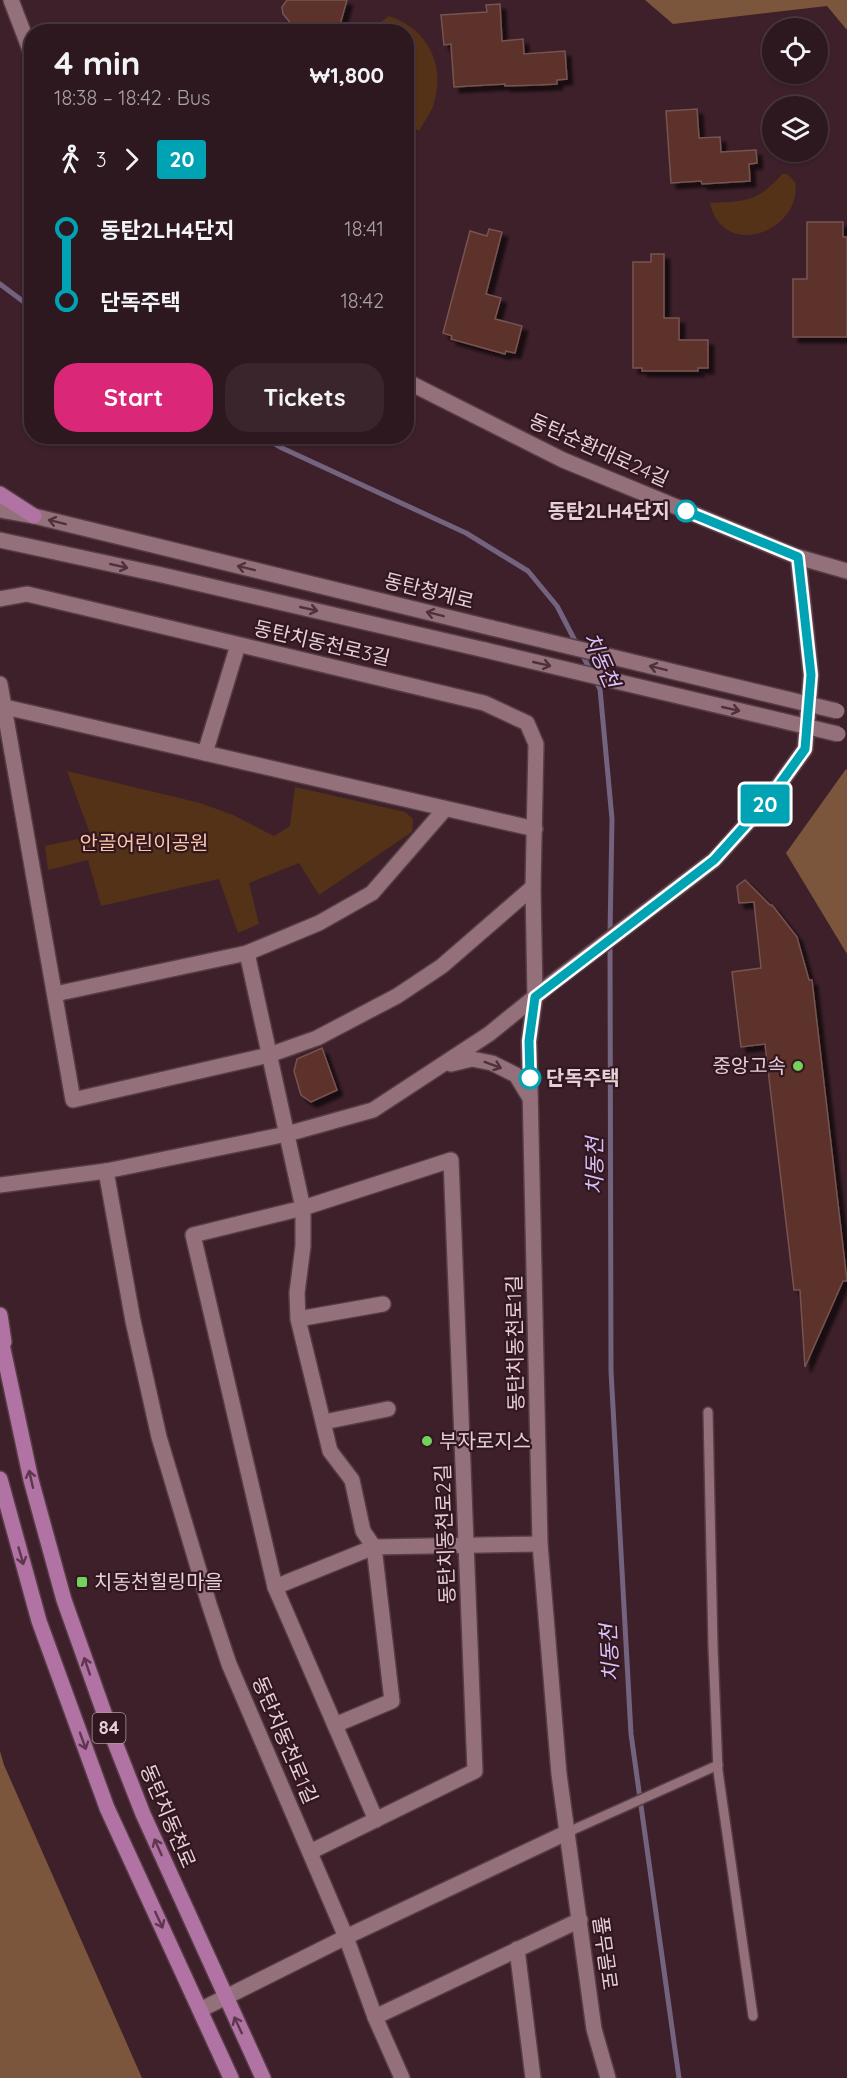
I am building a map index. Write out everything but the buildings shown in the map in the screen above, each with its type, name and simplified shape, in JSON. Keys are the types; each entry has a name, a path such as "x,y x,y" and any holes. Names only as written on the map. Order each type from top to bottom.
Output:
{"main road":[{"path":"0,494 34,516"},
{"path":"0,1315 7,1360"},
{"name":"동탄치동천로","path":"0,1335 31,1480 64,1600 143,1814 263,2078"},
{"name":"84","path":"0,1479 39,1621 107,1808 231,2078"}],"street":[{"path":"11,0 24,34"},
{"name":"동탄순환대로24길","path":"414,385 563,460 798,557 847,571"},
{"name":"동탄청계로","path":"0,510 34,516 842,713"},
{"path":"0,540 162,575 843,735"},
{"path":"0,1185 106,1171 287,1134 373,1110 489,1034 552,983 714,860 769,799 805,749 811,675 798,557"},
{"name":"동탄치동천로3길","path":"0,599 27,594 484,704 527,723 536,744 533,887 535,997"},
{"path":"205,753 238,645"},
{"path":"0,684 73,1100 269,1055 317,1038 398,996 442,966 533,887"},
{"path":"5,707 536,829"},
{"path":"55,994 247,953 319,923 372,893 445,809"},
{"path":"247,953 303,1208 303,1246 297,1293 298,1319 330,1451 352,1480 363,1531 374,1547 392,1701 335,1725"},
{"name":"동탄치동천로1길","path":"535,997 529,1041 540,1544 560,1774 568,1832"},
{"path":"442,1066 472,1059 492,1063 516,1075 530,1099"},
{"name":"동탄치동천로2길","path":"310,1852 376,1820 475,1771 450,1160 303,1208 193,1235 275,1587 376,1820"},
{"name":"동탄치동천로1길","path":"106,1171 133,1321 159,1437 209,1604 229,1664 346,1937 375,2017 402,2078"},
{"path":"298,1319 383,1304"},
{"path":"324,1422 388,1409"},
{"path":"275,1587 374,1547 540,1544"},
{"path":"200,2010 346,1937 568,1832"},
{"name":"풀무골로","path":"568,1832 594,2029 608,2078"},
{"path":"375,2017 579,1920"},
{"path":"517,1949 533,2078"}],"lane":[{"path":"708,1412 718,1765 753,2016"},
{"path":"568,1832 718,1765"}],"green space":[{"path":"389,16 406,24 378,24"},
{"path":"414,30 431,51 438,77 432,109 419,131 414,128"},
{"path":"782,174 787,174 795,182 795,197 789,211 780,222 753,235 739,234 726,229 715,217 710,203 750,199 765,190"},
{"name":"안골어린이공원","path":"67,771 200,803 233,815 274,836 290,826 295,787 405,812 413,819 412,832 319,895 299,863 249,883 259,924 238,933 219,879 101,906 88,860 48,870 45,846 91,836"}],"shaded area":[{"path":"645,0 847,0 847,30 827,6 673,24"},
{"path":"847,770 847,954 786,853"},
{"path":"0,1751 4,1765 142,2078 0,2078"}],"waterway":[{"name":"치동천","path":"0,284 24,302"},
{"name":"치동천","path":"275,444 466,533 528,571 557,606 600,689 612,819 610,934"},
{"name":"치동천","path":"610,943 611,1371 631,1734 679,2078"}],"bus line":[{"name":"20","path":"530,1078 529,1041 535,997 714,860 769,799 805,749 811,675 798,557 686,511"}],"place":[{"name":"동탄2LH4단지","path":"686,511"},
{"name":"중앙고속","path":"798,1066"},
{"name":"단독주택","path":"530,1078"},
{"name":"부자로지스","path":"427,1441"},
{"name":"치동천힐링마을","path":"82,1582"}]}
